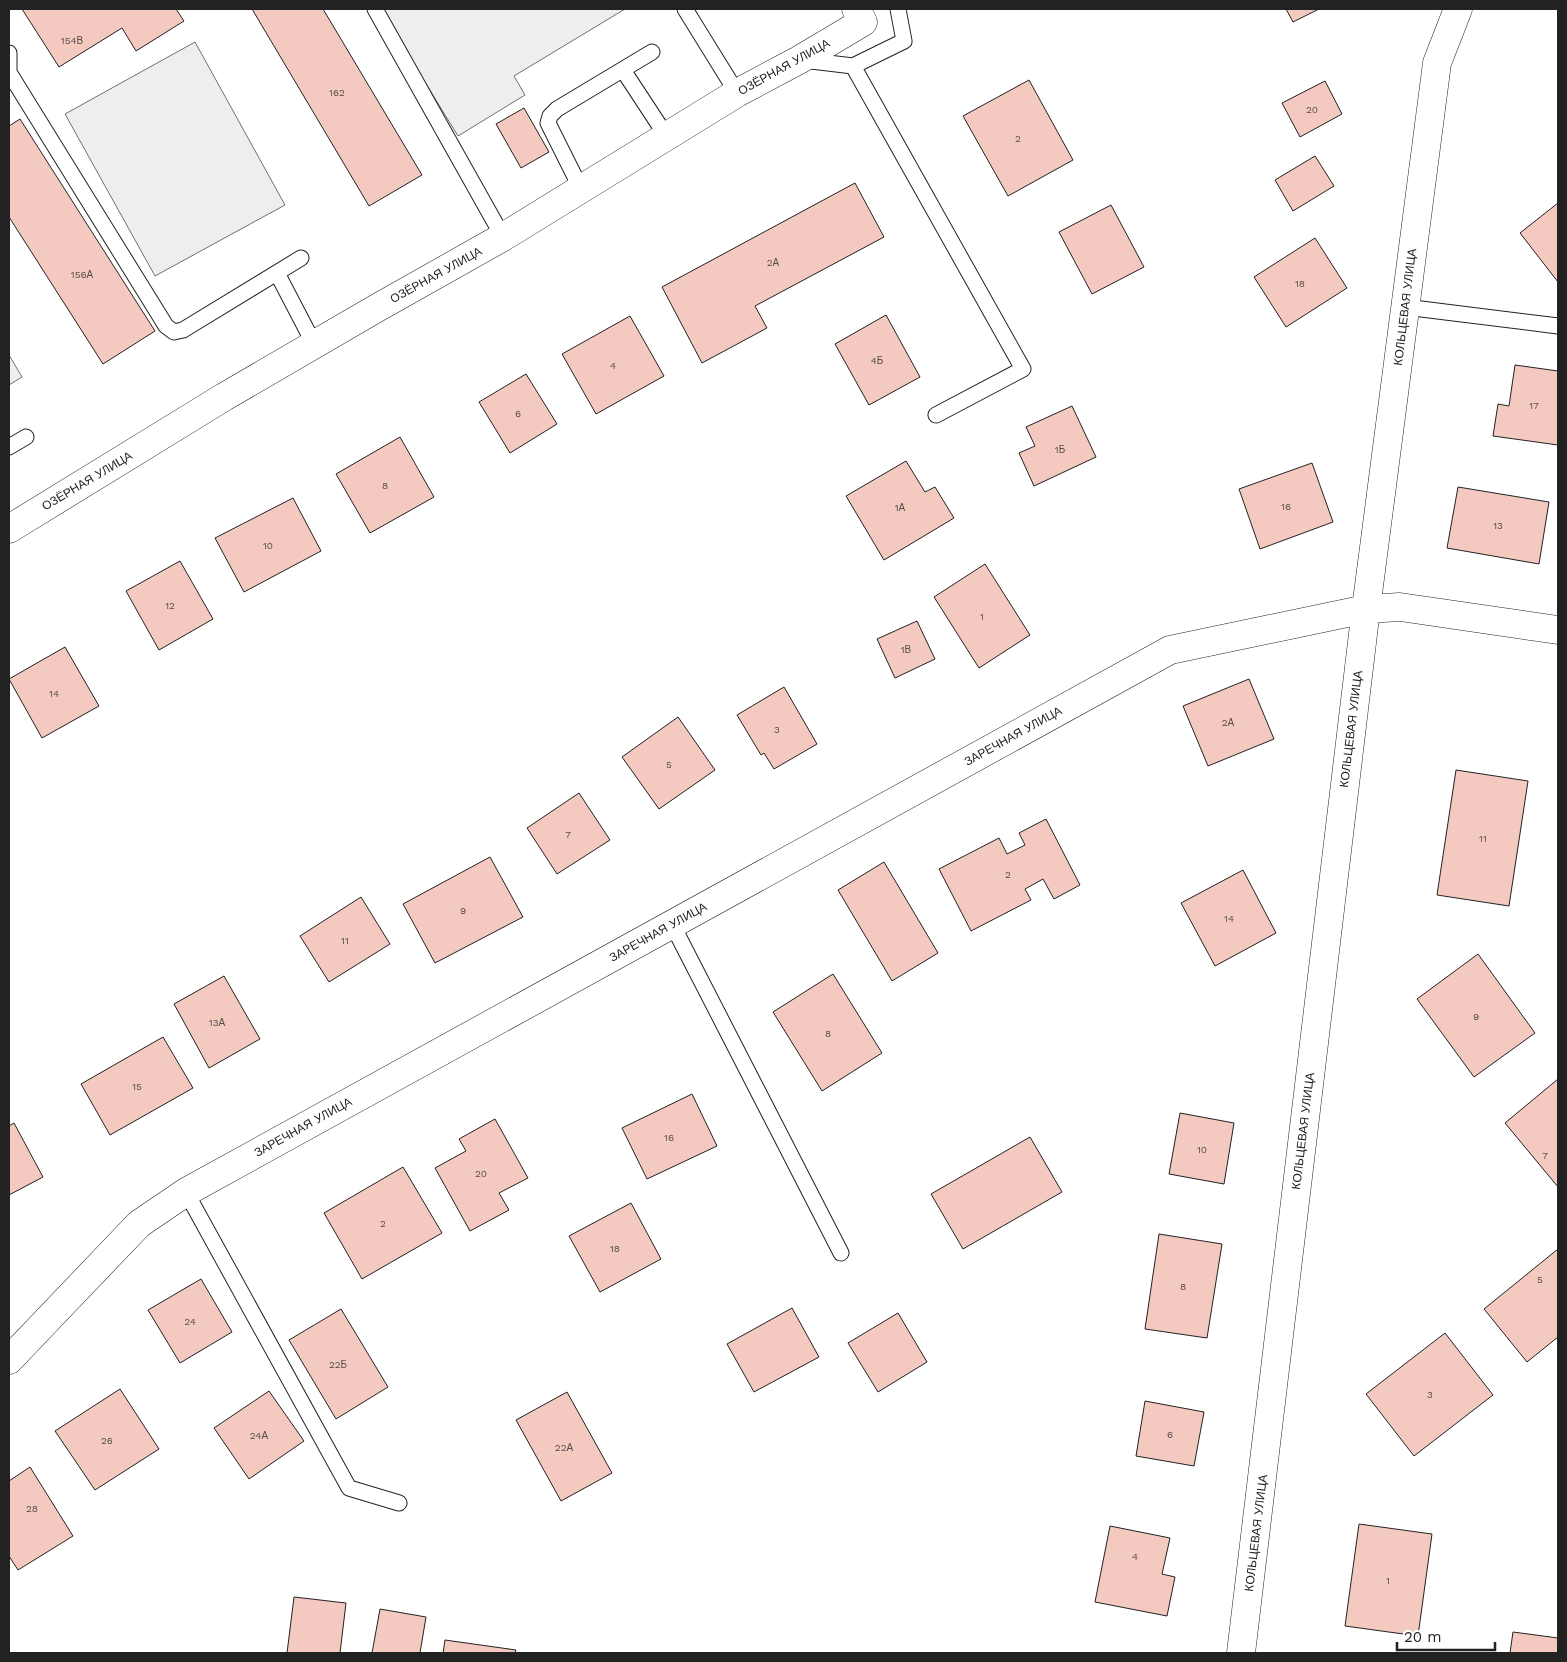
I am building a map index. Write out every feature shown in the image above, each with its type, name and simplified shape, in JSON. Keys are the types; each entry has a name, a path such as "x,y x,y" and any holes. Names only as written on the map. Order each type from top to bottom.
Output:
{"street":[{"name":"КОЛЬЦЕВАЯ УЛИЦА","path":"1241,1653 1366,609 1436,63 1458,9"},
{"name":"ОЗЁРНАЯ УЛИЦА","path":"9,529 314,344 503,237 737,94 798,60 860,15"},
{"path":"1366,609 1400,607 1558,630"},
{"name":"ЗАРЕЧНАЯ УЛИЦА","path":"9,1360 139,1224 186,1192 1170,650 1366,609"}],"lane":[{"path":"375,9 503,237"},
{"path":"685,9 737,94"},
{"path":"798,60 853,66 904,41 898,9"},
{"path":"581,189 548,123 550,116 556,109 652,52"},
{"path":"9,53 9,75 166,326 174,332 183,330 301,258"},
{"path":"853,66 1023,369 936,415"},
{"path":"623,70 667,137"},
{"path":"277,272 314,344"},
{"path":"1405,307 1558,326"},
{"path":"9,447 26,437"},
{"path":"672,924 841,1252"},
{"path":"186,1192 349,1488 399,1503"}],"shaded area":[{"path":"380,9 625,9 514,76 525,95 458,136"},
{"path":"195,42 285,205 155,276 65,114"},
{"path":"9,355 22,377 9,385"}],"building":[{"path":"22,9 176,9 184,21 136,51 122,28 59,67"},
{"path":"252,9 323,9 422,175 369,206"},
{"path":"1286,9 1319,9 1293,22"},
{"path":"1029,80 1073,160 1008,196 963,116"},
{"path":"1325,81 1342,114 1300,137 1282,103"},
{"path":"524,108 549,152 521,168 496,124"},
{"path":"20,119 155,331 103,364 9,217 9,126"},
{"path":"1315,156 1334,186 1293,211 1275,180"},
{"path":"855,183 884,237 755,306 767,328 702,363 662,287"},
{"path":"1558,203 1558,282 1520,233"},
{"path":"1111,205 1144,267 1092,294 1059,232"},
{"path":"1315,238 1347,288 1286,327 1254,277"},
{"path":"886,315 920,377 869,405 835,344"},
{"path":"630,316 664,376 596,414 562,354"},
{"path":"1515,365 1558,371 1558,445 1493,436 1498,404 1509,406"},
{"path":"526,374 557,424 510,453 479,402"},
{"path":"1072,406 1096,457 1034,486 1019,453 1035,446 1026,427"},
{"path":"400,437 434,497 370,533 336,474"},
{"path":"906,461 925,492 935,487 954,518 884,560 846,496"},
{"path":"1312,463 1333,522 1260,549 1239,489"},
{"path":"1458,487 1549,502 1539,564 1447,548"},
{"path":"293,498 321,551 244,592 215,538"},
{"path":"180,561 213,619 159,650 126,591"},
{"path":"985,564 1030,635 979,668 934,597"},
{"path":"917,621 935,659 895,678 877,639"},
{"path":"65,647 99,706 42,738 9,679"},
{"path":"1249,679 1274,739 1208,766 1183,706"},
{"path":"784,687 817,744 774,769 764,753 761,755 737,715"},
{"path":"678,717 715,770 659,809 622,757"},
{"path":"1456,770 1528,781 1509,906 1437,895"},
{"path":"579,793 610,840 557,874 527,828"},
{"path":"1046,819 1080,885 1054,899 1043,879 1025,889 1031,900 971,931 939,869 999,838 1007,854 1025,845 1019,833"},
{"path":"490,857 523,917 435,963 403,904"},
{"path":"884,862 938,953 892,981 838,890"},
{"path":"1243,870 1276,933 1215,966 1181,903"},
{"path":"361,897 390,944 329,982 300,936"},
{"path":"1478,954 1535,1033 1474,1077 1417,999"},
{"path":"833,974 882,1053 822,1091 773,1012"},
{"path":"224,976 260,1039 209,1068 174,1004"},
{"path":"163,1037 193,1088 110,1135 81,1084"},
{"path":"1558,1079 1558,1187 1505,1123"},
{"path":"692,1094 717,1146 647,1179 622,1128"},
{"path":"1180,1113 1234,1123 1224,1184 1169,1174"},
{"path":"495,1119 528,1178 499,1193 509,1210 470,1231 435,1168 466,1151 459,1139"},
{"path":"14,1123 43,1177 9,1195 9,1126"},
{"path":"1030,1137 1062,1192 963,1249 931,1194"},
{"path":"403,1167 442,1233 362,1279 324,1213"},
{"path":"631,1203 661,1259 600,1292 569,1236"},
{"path":"1159,1234 1222,1244 1207,1338 1145,1329"},
{"path":"1558,1249 1558,1337 1527,1362 1484,1309"},
{"path":"201,1279 232,1332 180,1363 148,1310"},
{"path":"792,1308 819,1357 754,1392 727,1344"},
{"path":"341,1309 388,1387 336,1419 289,1340"},
{"path":"898,1313 927,1362 878,1392 848,1343"},
{"path":"1445,1333 1493,1395 1414,1456 1366,1394"},
{"path":"120,1389 159,1449 95,1490 55,1431"},
{"path":"269,1391 304,1441 249,1479 214,1428"},
{"path":"567,1392 612,1473 561,1501 516,1420"},
{"path":"1145,1401 1204,1412 1194,1466 1136,1456"},
{"path":"30,1467 73,1536 18,1570 9,1556 9,1481"},
{"path":"1359,1524 1432,1534 1418,1636 1345,1626"},
{"path":"1110,1526 1170,1538 1162,1574 1175,1577 1167,1616 1095,1602"},
{"path":"294,1597 346,1603 340,1653 287,1653"},
{"path":"380,1609 426,1617 420,1653 372,1653"},
{"path":"1513,1632 1558,1638 1558,1653 1510,1653"},
{"path":"445,1640 516,1650 515,1653 443,1653"}]}
